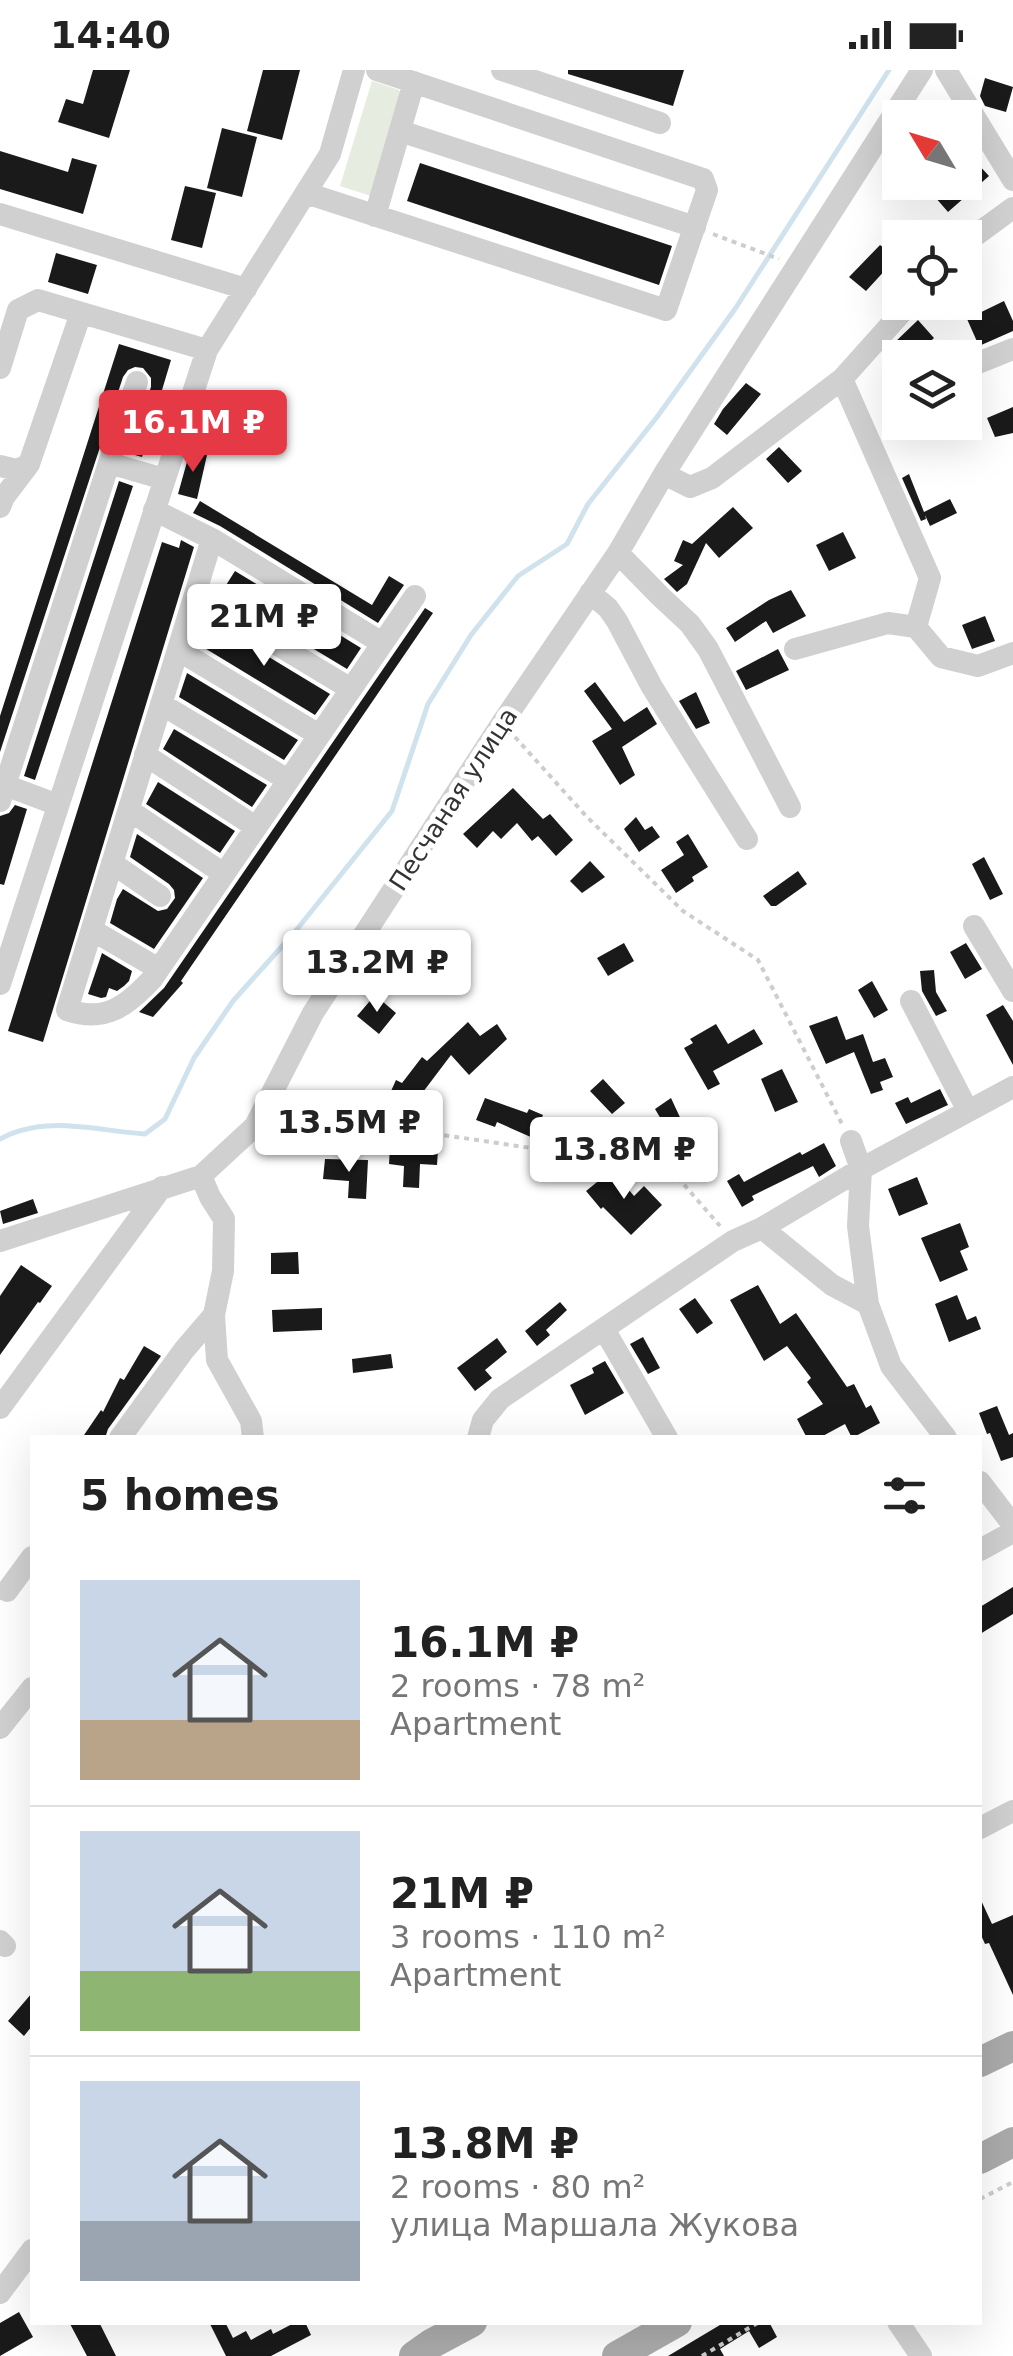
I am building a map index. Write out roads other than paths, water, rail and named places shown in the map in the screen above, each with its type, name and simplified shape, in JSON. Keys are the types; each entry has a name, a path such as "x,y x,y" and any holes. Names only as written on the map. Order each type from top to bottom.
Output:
{"main road":[{"path":"982,2061 1013,2046"},
{"path":"982,2158 1013,2142"},
{"path":"414,2356 466,2325"},
{"path":"617,2356 671,2325"}],"street":[{"path":"0,984 207,350 330,154 354,70"},
{"path":"306,193 666,310 707,190 703,179 378,70"},
{"path":"502,70 660,124"},
{"name":"Песчаная улица","path":"0,1240 201,1176 256,1126 313,1013 618,552 922,70"},
{"path":"946,70 1013,180"},
{"path":"375,216 414,82"},
{"path":"400,131 694,228"},
{"path":"982,231 1013,208"},
{"path":"0,214 246,289"},
{"path":"1,364 18,310 38,300 207,350"},
{"path":"0,507 29,464 81,312"},
{"path":"664,474 690,487 712,478 842,379 895,320"},
{"path":"982,361 1013,348"},
{"path":"842,379 930,578 916,626"},
{"path":"58,804 3,792 138,382"},
{"path":"109,463 164,479"},
{"path":"0,466 17,470 29,464"},
{"path":"154,510 212,539 382,643"},
{"path":"212,539 67,1010 87,1017 130,1002 159,969 415,596"},
{"path":"618,552 690,624 708,649 790,807"},
{"path":"590,593 617,621 652,687 747,838"},
{"path":"195,594 350,689"},
{"path":"795,649 888,623 916,626 941,657 978,666 1013,653"},
{"path":"178,650 319,735"},
{"path":"161,704 288,780"},
{"path":"146,755 256,827"},
{"path":"129,810 224,874"},
{"path":"112,863 160,896"},
{"path":"974,926 1013,992"},
{"path":"92,930 159,969"},
{"path":"910,1001 968,1111"},
{"path":"479,1435 483,1420 500,1399 734,1241 1013,1087"},
{"path":"851,1141 861,1170 858,1226 868,1304 892,1366 944,1435"},
{"path":"201,1176 224,1219 224,1272 214,1315 217,1360 250,1420 252,1435"},
{"path":"0,1408 162,1187"},
{"path":"762,1228 832,1285 868,1304"},
{"path":"122,1435 214,1315"},
{"path":"604,1329 665,1435"},
{"path":"982,1485 1013,1529 982,1549"},
{"path":"7,1591 30,1560"},
{"path":"0,1728 30,1690"},
{"path":"982,1827 1013,1811"},
{"path":"0,2293 30,2253"},
{"path":"397,2356 465,2325"},
{"path":"900,2325 921,2356"}],"waterway":[{"path":"0,1139 17,1131 53,1126 145,1134 165,1119 194,1058 233,1001 294,933 392,811 428,704 471,635 518,576 567,544 588,504 735,309 889,70"}]}
